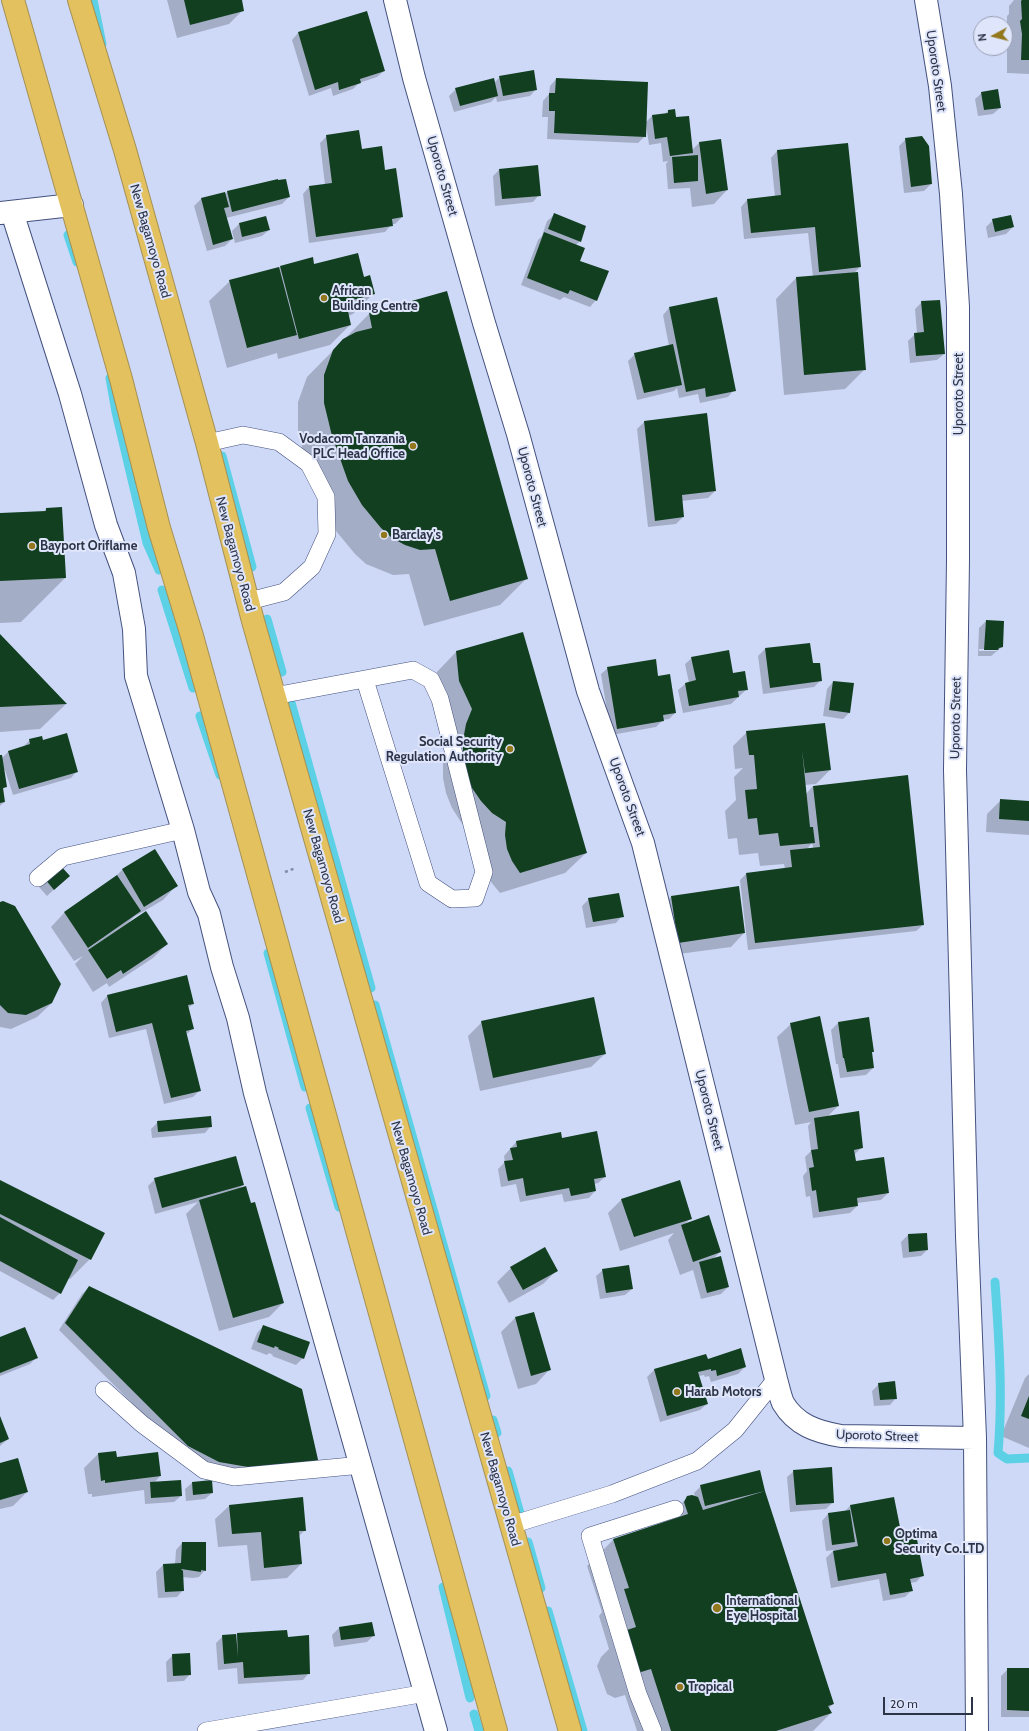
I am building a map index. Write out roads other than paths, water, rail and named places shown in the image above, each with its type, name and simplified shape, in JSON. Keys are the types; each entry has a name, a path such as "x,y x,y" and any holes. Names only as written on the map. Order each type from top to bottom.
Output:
{"highway":[{"path":"12,0 72,205 159,528 199,659 496,1731"},
{"name":"New Bagamoyo Road","path":"79,0 127,158 207,444 252,621 570,1731"}],"street":[{"name":"Uporoto Street","path":"395,0 416,86 467,265 520,442 588,690 643,843 776,1379 783,1402 794,1418 805,1426 821,1433 841,1436 975,1438"},
{"name":"Uporoto Street","path":"926,0 942,109 951,194 958,307 958,560 955,770 967,1221 975,1438 978,1731"},
{"path":"72,205 6,212 70,394 106,525 124,573 134,628 136,676 183,830 199,892 209,914 222,967 238,1018 255,1094 362,1465 436,1731"}],"lane":[{"path":"207,444 243,435 279,442 308,464 326,497 327,534 312,567 284,592 248,601"},
{"path":"274,696 413,670 431,680 440,699 484,872 475,898 452,899 428,883 366,680"},
{"path":"38,878 63,857 183,830"},
{"path":"511,1525 612,1494 697,1461 735,1430 776,1379"},
{"path":"104,1390 142,1424 204,1470 234,1477 362,1465"},
{"path":"653,1731 638,1694 590,1536 675,1509"},
{"path":"206,1731 426,1693"}],"waterway":[{"path":"93,0 102,44"},
{"path":"68,235 77,262"},
{"path":"110,378 116,412 147,543 159,570"},
{"path":"222,456 252,567"},
{"path":"162,590 193,688"},
{"path":"267,619 282,672"},
{"path":"290,699 371,988"},
{"path":"200,716 220,775"},
{"path":"268,953 305,1087"},
{"path":"375,1005 486,1396"},
{"path":"310,1108 339,1207"},
{"path":"995,1282 1000,1389 998,1453 1007,1459 1029,1458"},
{"path":"493,1420 497,1433"},
{"path":"508,1471 521,1517"},
{"path":"528,1542 541,1588"},
{"path":"443,1587 470,1698"},
{"path":"548,1611 583,1731"},
{"path":"474,1714 479,1731"}],"place":[{"name":"African Building Centre","path":"324,298"},
{"name":"Vodacom Tanzania PLC Head Office","path":"413,446"},
{"name":"Barclay's","path":"384,535"},
{"name":"Bayport Oriflame","path":"32,546"},
{"name":"Social Security Regulation Authority","path":"510,749"},
{"name":"Harab Motors","path":"677,1392"},
{"name":"Optima Security Co.LTD","path":"887,1541"},
{"name":"International Eye Hospital","path":"717,1608"},
{"name":"Tropical","path":"680,1687"}]}
